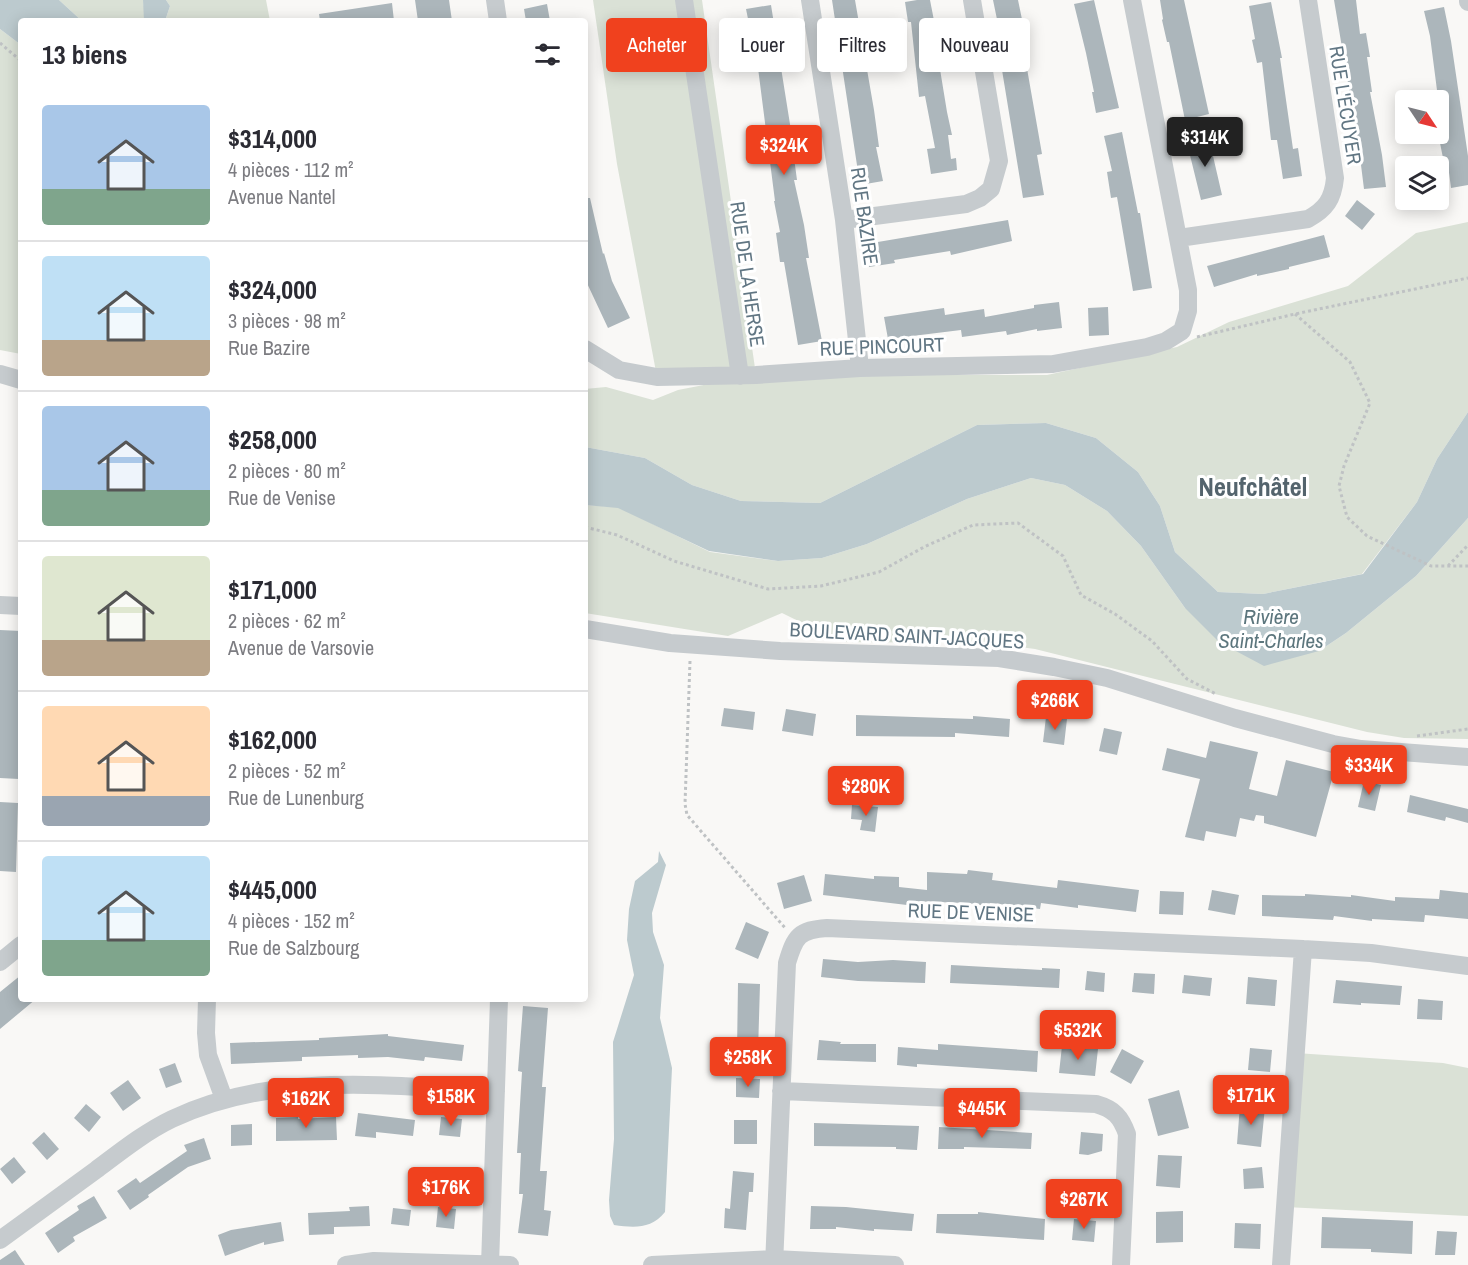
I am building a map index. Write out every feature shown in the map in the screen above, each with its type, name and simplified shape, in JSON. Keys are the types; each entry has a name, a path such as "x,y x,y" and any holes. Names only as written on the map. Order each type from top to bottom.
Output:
{"street":[{"path":"495,0 498,18"},
{"name":"RUE DE LA HERSE","path":"684,0 740,376"},
{"name":"RUE BAZIRE","path":"810,0 844,220 860,368"},
{"path":"844,220 966,204 980,198 991,189 999,160 972,0"},
{"path":"1132,0 1188,290 1188,311 1182,331"},
{"name":"RUE L'ÉCUYER","path":"1179,238 1308,219 1320,213 1328,204 1335,178 1308,0"},
{"name":"RUE PINCOURT","path":"588,351 619,370 638,374 657,377 740,376 860,368 1053,364 1147,347 1166,341 1182,331"},
{"path":"0,374 18,379"},
{"path":"0,605 18,606"},
{"name":"BOULEVARD SAINT-JACQUES","path":"588,629 693,645 780,651 999,658 1107,678 1235,718 1333,744 1371,750 1468,757"},
{"name":"RUE DE VENISE","path":"798,936 810,930 827,928 1303,949 1371,953 1468,966"},
{"path":"774,1262 787,963 792,945 798,936"},
{"path":"0,962 18,947"},
{"path":"1281,1265 1303,949"},
{"path":"207,1002 208,1055 224,1099"},
{"path":"490,1264 499,1002"},
{"path":"0,1240 126,1147 171,1120 224,1099 300,1085 362,1085 496,1091"},
{"path":"781,1091 1096,1104 1114,1111 1122,1121 1127,1134 1121,1265"},
{"path":"346,1265 374,1261 510,1265"},
{"path":"652,1265 774,1262 895,1265"}],"path":[{"path":"0,43 18,58"},
{"path":"1182,331 1198,338 1295,314 1468,278"},
{"path":"1295,314 1350,362 1370,403 1344,466 1339,486 1347,517 1367,536 1431,566 1468,566"},
{"path":"588,528 617,535 674,561 768,589 821,586 879,572 924,547 973,525 1018,523 1063,556 1081,595 1115,614 1152,641 1187,679 1223,698"},
{"path":"1448,566 1468,545"},
{"path":"693,645 690,656 685,804 687,815 788,930 798,936"},
{"path":"1414,736 1468,729"}],"shaded area":[{"path":"59,0 143,0 146,18 79,18"},
{"path":"166,0 266,0 269,18 166,18 170,6"},
{"path":"593,0 702,0 705,18 606,18 606,72 707,72 707,35 756,375 1047,375 1177,347 1229,322 1348,286 1416,233 1468,222 1468,412 1437,459 1417,502 1362,574 1263,594 1218,592 1175,552 1160,506 1138,472 1096,438 1046,423 977,425 820,503 741,501 692,485 645,458 588,448 588,389 606,387 653,400 678,390 750,376 657,377 617,164"},
{"path":"0,29 18,43 18,353 0,350"},
{"path":"1031,478 1065,485 1107,511 1141,546 1185,608 1319,651 1346,633 1416,576 1468,518 1468,739 1404,738 1367,732 1035,649 988,643 841,642 782,613 728,636 588,613 588,505 618,507 710,552 778,561 822,558 867,544 967,499"},
{"path":"1296,1053 1443,1063 1468,1068 1468,1216 1285,1207"}],"water":[{"path":"0,0 59,0 79,18 18,18 18,43 0,29"},
{"path":"143,0 166,0 170,6 166,18 144,18"},
{"name":"Rivière Saint-Charles","path":"1468,412 1468,518 1416,576 1346,633 1319,651 1264,666 1219,642 1185,608 1141,546 1107,511 1065,485 1031,478 967,499 867,544 822,558 778,561 709,551 618,508 588,505 588,448 645,458 692,485 741,501 820,503 977,425 1046,423 1096,438 1138,472 1160,506 1175,552 1218,592 1263,594 1363,574 1417,502 1437,459"},
{"path":"659,851 666,865 652,913 653,932 664,965 660,1018 672,1068 665,1212 654,1222 642,1226 622,1226 614,1225 610,1216 609,1200 614,1139 613,1042 634,975 627,940 629,909 635,881 658,862"}],"building":[{"path":"415,0 449,0 452,18 418,18"},
{"path":"832,0 855,0 858,18 835,18"},
{"path":"930,0 934,18 919,18 919,72 940,72 952,135 948,135 951,159 956,158 957,170 931,174 927,149 935,148 925,96 919,97 911,22 908,22 905,2"},
{"path":"993,0 1018,0 1022,18 997,18"},
{"path":"1094,0 1119,108 1096,113 1092,92 1094,92 1074,4"},
{"path":"1160,0 1184,0 1209,114 1185,120 1169,42 1167,42 1162,20"},
{"path":"1334,0 1356,0 1360,34 1366,33 1370,57 1367,57 1372,92 1370,92 1386,187 1364,189 1350,106 1347,106 1346,95 1350,95"},
{"path":"1271,2 1282,58 1280,58 1293,149 1298,148 1302,176 1283,179 1277,140 1271,140 1262,62 1257,63 1249,6"},
{"path":"392,3 394,18 320,18 319,14"},
{"path":"547,4 549,18 526,18 524,9"},
{"path":"771,5 773,18 748,18 746,9"},
{"path":"1444,7 1468,156 1468,185 1451,188 1449,156 1443,156 1440,144 1449,144 1449,90 1437,90 1430,36 1424,11"},
{"path":"759,72 782,72 793,143 797,180 794,180 804,225 809,258 806,258 822,341 798,345 784,262 780,262 776,233 780,232"},
{"path":"843,72 867,72 874,110 879,147 876,147 883,181 860,185"},
{"path":"1002,72 1028,72 1042,154 1037,155 1044,195 1023,198"},
{"path":"1122,132 1138,213 1140,213 1152,288 1133,291 1117,197 1111,198 1107,172 1112,171 1104,136"},
{"path":"1212,138 1216,155 1213,156 1222,195 1201,200 1187,143"},
{"path":"588,198 590,198 612,281 630,318 608,328 588,285"},
{"path":"1357,200 1375,214 1362,230 1345,216"},
{"path":"1008,220 1012,241 951,255 950,251 894,260 895,263 869,267 866,244"},
{"path":"1324,235 1330,257 1289,267 1289,269 1257,276 1257,274 1214,287 1207,266"},
{"path":"1059,302 1062,328 1037,331 1037,329 1007,335 1006,331 962,337 961,330 888,339 884,317 944,308 945,315 984,309 985,317 1034,308 1034,305"},
{"path":"1108,307 1109,335 1089,336 1088,308"},
{"path":"0,630 18,631 18,779 0,778"},
{"path":"724,708 755,712 753,730 721,726"},
{"path":"786,709 816,714 813,736 782,731"},
{"path":"856,715 973,719 973,716 1010,719 1009,737 955,733 955,737 856,736"},
{"path":"1046,717 1067,719 1064,745 1043,742"},
{"path":"1104,728 1122,732 1117,755 1099,751"},
{"path":"1210,741 1258,752 1249,789 1277,796 1286,760 1334,772 1316,837 1264,823 1264,816 1256,815 1254,821 1240,818 1236,837 1206,831 1204,841 1185,837 1200,779 1162,770 1167,748 1206,758"},
{"path":"1364,781 1381,785 1375,811 1358,807"},
{"path":"1410,795 1468,809 1468,823 1446,817 1445,821 1407,812"},
{"path":"0,802 18,803 16,872 0,871"},
{"path":"852,805 878,807 875,832 860,830 862,820 851,819"},
{"path":"968,870 993,873 992,880 1057,888 1058,880 1139,890 1136,912 1041,903 1040,909 990,903 989,906 907,901 907,905 823,895 825,874 874,879 874,876 899,877 899,887 927,890 927,872 967,874"},
{"path":"804,875 812,901 784,909 777,883"},
{"path":"1212,890 1239,895 1235,915 1208,910"},
{"path":"1440,890 1468,893 1468,919 1425,915 1424,922 1372,919 1372,921 1334,916 1333,920 1262,916 1262,895 1305,896 1305,894 1351,897 1351,895 1395,901 1395,897 1439,899"},
{"path":"1160,891 1184,892 1183,915 1159,914"},
{"path":"746,922 769,932 758,959 735,949"},
{"path":"823,959 858,962 893,960 926,962 925,983 858,981 821,977"},
{"path":"951,965 1060,969 1059,988 950,983"},
{"path":"1087,971 1105,973 1104,992 1085,990"},
{"path":"1134,973 1155,974 1154,994 1132,992"},
{"path":"1184,975 1212,978 1210,996 1182,993"},
{"path":"18,977 18,1002 32,1002 0,1029 0,992"},
{"path":"1248,977 1277,980 1275,1006 1246,1004"},
{"path":"1336,980 1402,986 1400,1005 1333,1003"},
{"path":"738,983 760,984 758,1052 737,1051"},
{"path":"1418,999 1443,1001 1442,1020 1417,1019"},
{"path":"523,1006 548,1008 542,1087 546,1087 540,1171 547,1171 544,1210 551,1211 548,1236 518,1233 523,1194 519,1194 521,1153 517,1153 522,1072 518,1071"},
{"path":"388,1034 388,1036 464,1045 462,1061 425,1057 424,1061 388,1057 358,1058 358,1055 302,1057 302,1061 231,1064 230,1043 319,1040 319,1038"},
{"path":"819,1040 841,1042 840,1044 876,1044 876,1062 817,1060"},
{"path":"938,1044 1038,1051 1037,1072 917,1064 917,1067 897,1065 898,1047 938,1050"},
{"path":"1062,1046 1098,1049 1095,1076 1059,1073"},
{"path":"1250,1048 1272,1050 1270,1072 1248,1070"},
{"path":"1122,1049 1144,1061 1131,1084 1110,1072"},
{"path":"175,1063 182,1082 166,1088 159,1069"},
{"path":"736,1078 760,1079 759,1098 736,1097"},
{"path":"128,1080 141,1098 123,1111 110,1093"},
{"path":"1179,1090 1189,1128 1158,1136 1148,1099"},
{"path":"86,1104 101,1117 89,1132 74,1118"},
{"path":"1240,1105 1265,1107 1261,1147 1237,1144"},
{"path":"358,1113 415,1120 413,1136 376,1132 376,1138 355,1136"},
{"path":"298,1117 298,1119 336,1117 337,1140 276,1141 276,1118"},
{"path":"441,1117 462,1119 460,1137 439,1135"},
{"path":"734,1120 757,1120 757,1144 734,1144"},
{"path":"814,1123 919,1126 917,1150 896,1149 896,1147 814,1146"},
{"path":"252,1124 252,1145 231,1146 231,1125"},
{"path":"939,1127 1032,1133 1031,1149 964,1147 964,1149 938,1149"},
{"path":"44,1132 59,1149 47,1160 32,1143"},
{"path":"1081,1132 1103,1134 1102,1151 1088,1155 1079,1154"},
{"path":"204,1138 211,1159 188,1167 130,1210 117,1191 136,1178 140,1183 187,1151 184,1145"},
{"path":"1158,1155 1182,1156 1180,1188 1156,1186"},
{"path":"14,1157 26,1172 12,1184 0,1169"},
{"path":"1262,1167 1264,1188 1244,1189 1243,1169"},
{"path":"733,1171 754,1173 753,1192 749,1192 746,1230 724,1228 725,1208 730,1209"},
{"path":"94,1196 107,1218 73,1237 75,1241 58,1253 45,1233 79,1210 77,1206"},
{"path":"369,1206 370,1226 334,1227 334,1234 309,1235 308,1213 350,1211 349,1207"},
{"path":"811,1206 914,1214 912,1231 874,1229 874,1231 836,1227 836,1229 810,1229"},
{"path":"438,1207 456,1209 454,1229 436,1227"},
{"path":"393,1208 411,1210 409,1226 391,1224"},
{"path":"1183,1211 1183,1242 1156,1243 1156,1212"},
{"path":"978,1212 1045,1219 1044,1240 936,1233 937,1214 978,1214"},
{"path":"1322,1217 1413,1221 1412,1254 1371,1252 1371,1249 1321,1248"},
{"path":"1074,1219 1096,1221 1094,1242 1072,1240"},
{"path":"281,1222 284,1241 264,1245 264,1242 225,1256 218,1235 231,1230"},
{"path":"1235,1223 1261,1224 1260,1249 1234,1248"},
{"path":"1437,1231 1457,1232 1455,1255 1435,1255"},
{"path":"15,1250 25,1265 0,1265 0,1260"}],"district":[{"name":"Neufchâtel","path":"1253,486"}]}
